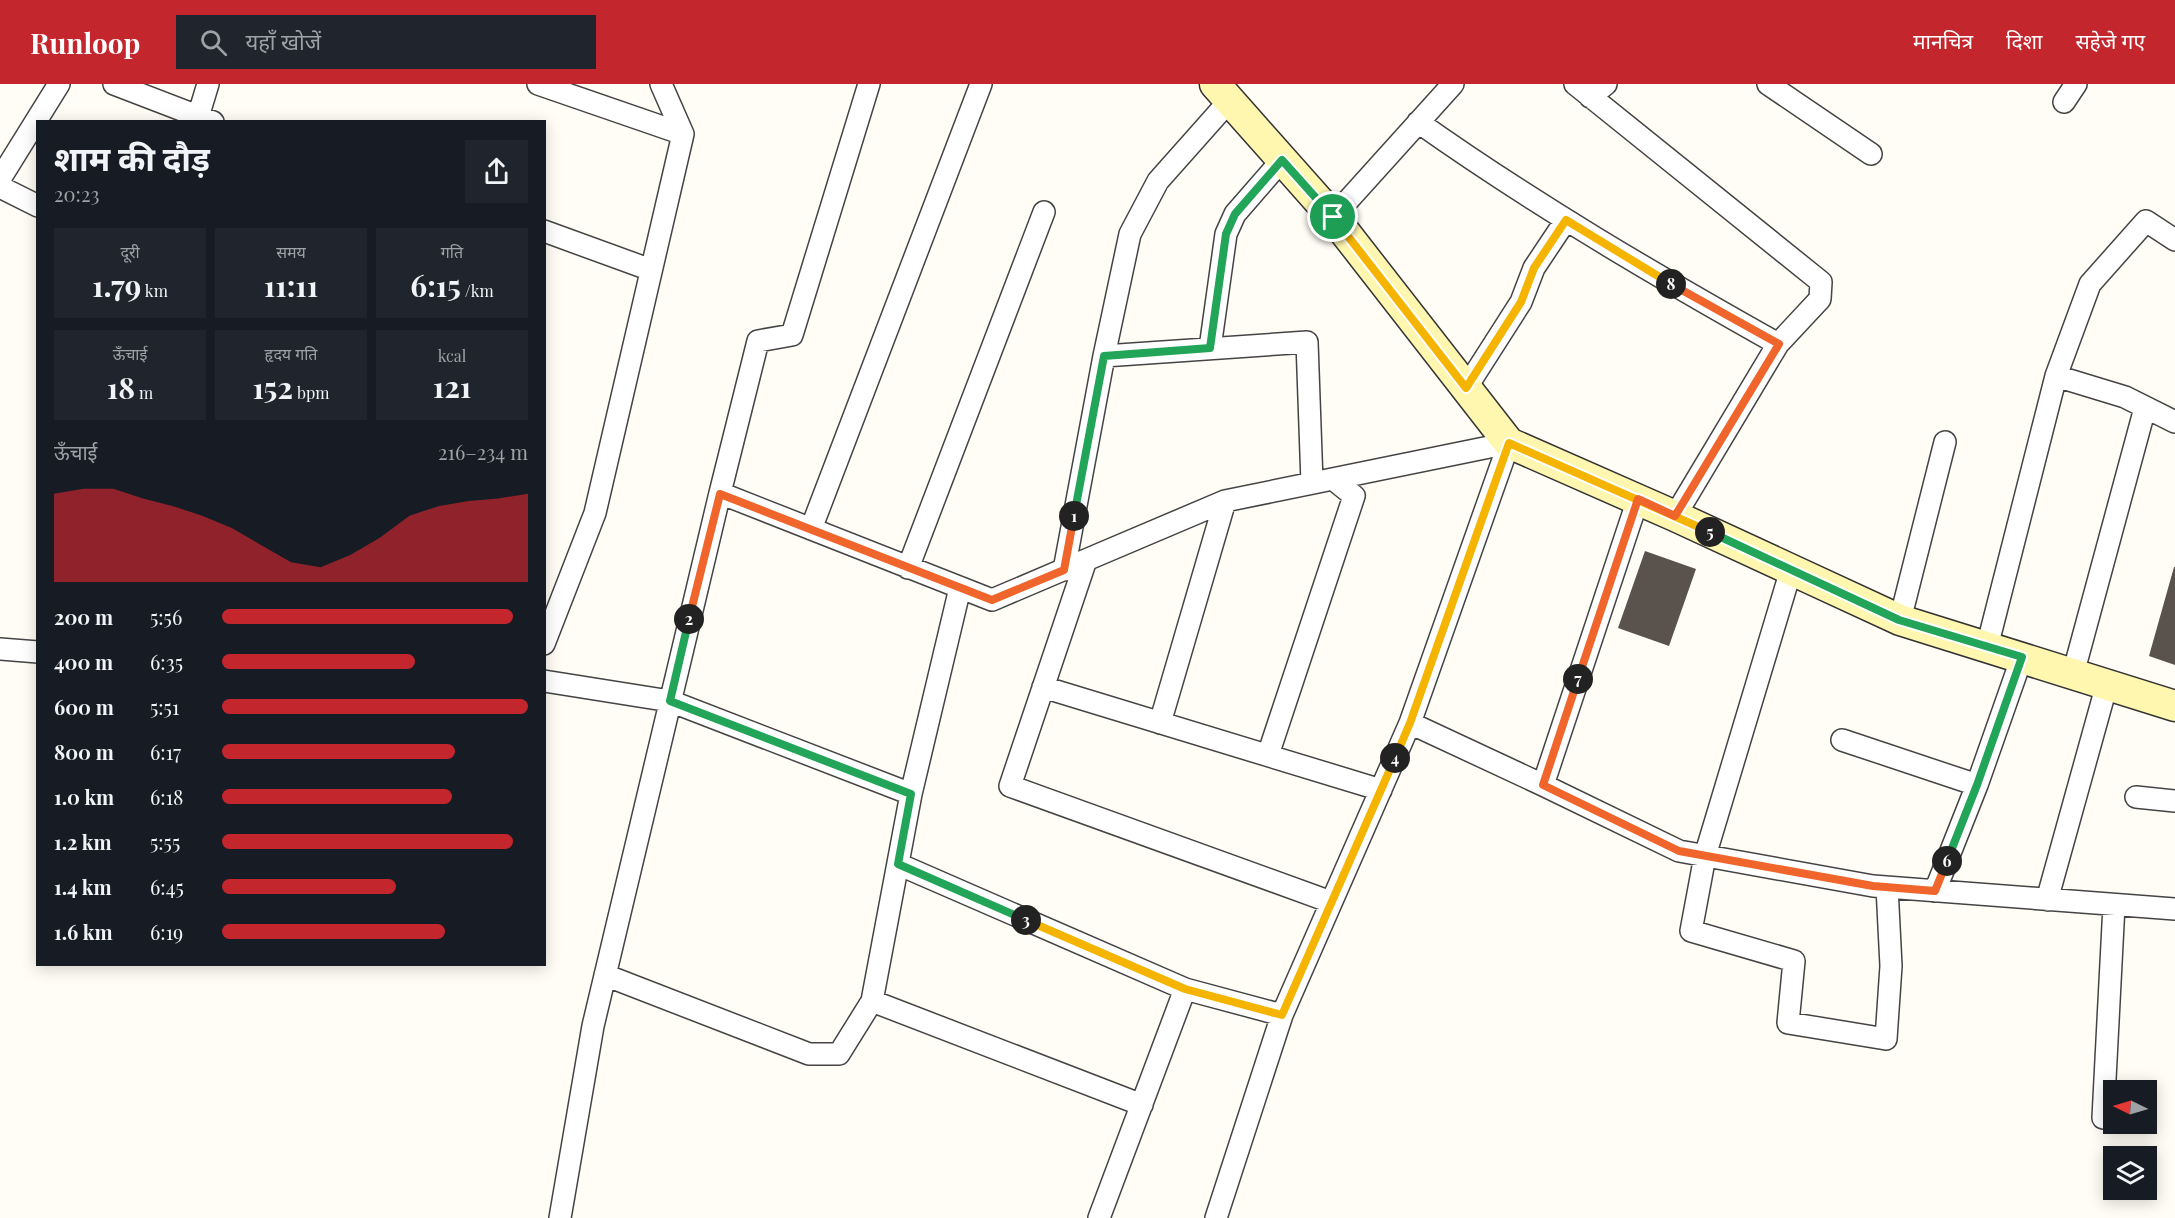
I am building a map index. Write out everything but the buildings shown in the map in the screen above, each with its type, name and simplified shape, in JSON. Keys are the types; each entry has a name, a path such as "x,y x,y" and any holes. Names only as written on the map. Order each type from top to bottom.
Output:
{"street":[{"path":"37,120 59,84"},
{"path":"114,84 206,119 208,84"},
{"path":"538,84 683,134"},
{"path":"546,639 595,513 683,134 661,84"},
{"path":"560,1218 593,1026 758,341 792,335 869,84"},
{"path":"811,529 981,84"},
{"path":"1333,217 1453,84"},
{"path":"1768,84 1871,154"},
{"path":"2064,102 2076,84"},
{"path":"1590,88 1821,282 1820,299 1779,344 1675,516"},
{"path":"1064,570 1104,356 1130,234 1158,181 1223,92 1333,217 1509,443 1638,499 1899,620 2175,706"},
{"path":"0,179 36,121"},
{"path":"1418,122 1492,174 1650,273 1779,344"},
{"path":"1210,348 1226,234 1235,214 1282,160"},
{"path":"0,187 36,205"},
{"path":"908,568 1044,212"},
{"path":"1466,388 1521,302 1534,268 1566,220"},
{"path":"1987,647 2056,376 2090,284 2146,221 2175,240"},
{"path":"546,232 651,270"},
{"path":"1104,356 1307,342 1312,483"},
{"path":"2056,376 2125,397 2175,422"},
{"path":"2073,674 2145,408"},
{"path":"1899,620 1945,442"},
{"path":"720,494 992,600 1225,501 1509,443"},
{"path":"1216,1218 1282,1015 1410,723 1509,443"},
{"path":"1268,755 1354,496 1333,479"},
{"path":"1543,785 1638,499"},
{"path":"1160,723 1225,501"},
{"path":"1086,560 1010,786 1331,902"},
{"path":"1791,570 1705,856 1691,931 1794,961 1788,1023 1886,1039 1891,966 1887,887"},
{"path":"605,975 808,1054 839,1054 872,1001 911,794 960,588"},
{"path":"0,649 36,652"},
{"path":"1935,891 1977,785 2022,657"},
{"path":"546,681 670,701 911,794"},
{"path":"2047,900 2106,684"},
{"path":"1043,687 1381,790"},
{"path":"1410,723 1679,851 1887,887 2175,909"},
{"path":"1842,740 1977,785"},
{"path":"2136,797 2175,801"},
{"path":"898,864 1185,989 1282,1015"},
{"path":"2105,1080 2114,905"},
{"path":"1099,1218 1185,989"},
{"path":"872,1001 1142,1105"}],"route":[{"path":"1333,217 1282,160 1235,214 1226,234 1210,348 1104,356 1064,570 992,600 720,494 670,701 911,794 898,864 1185,989 1282,1015 1410,723 1509,443 1638,499 1899,620 2022,657 1977,785 1935,891 1873,886 1679,851 1543,785 1638,499 1675,516 1779,344 1650,273 1566,220 1534,268 1521,302 1466,388 1333,217"}]}
